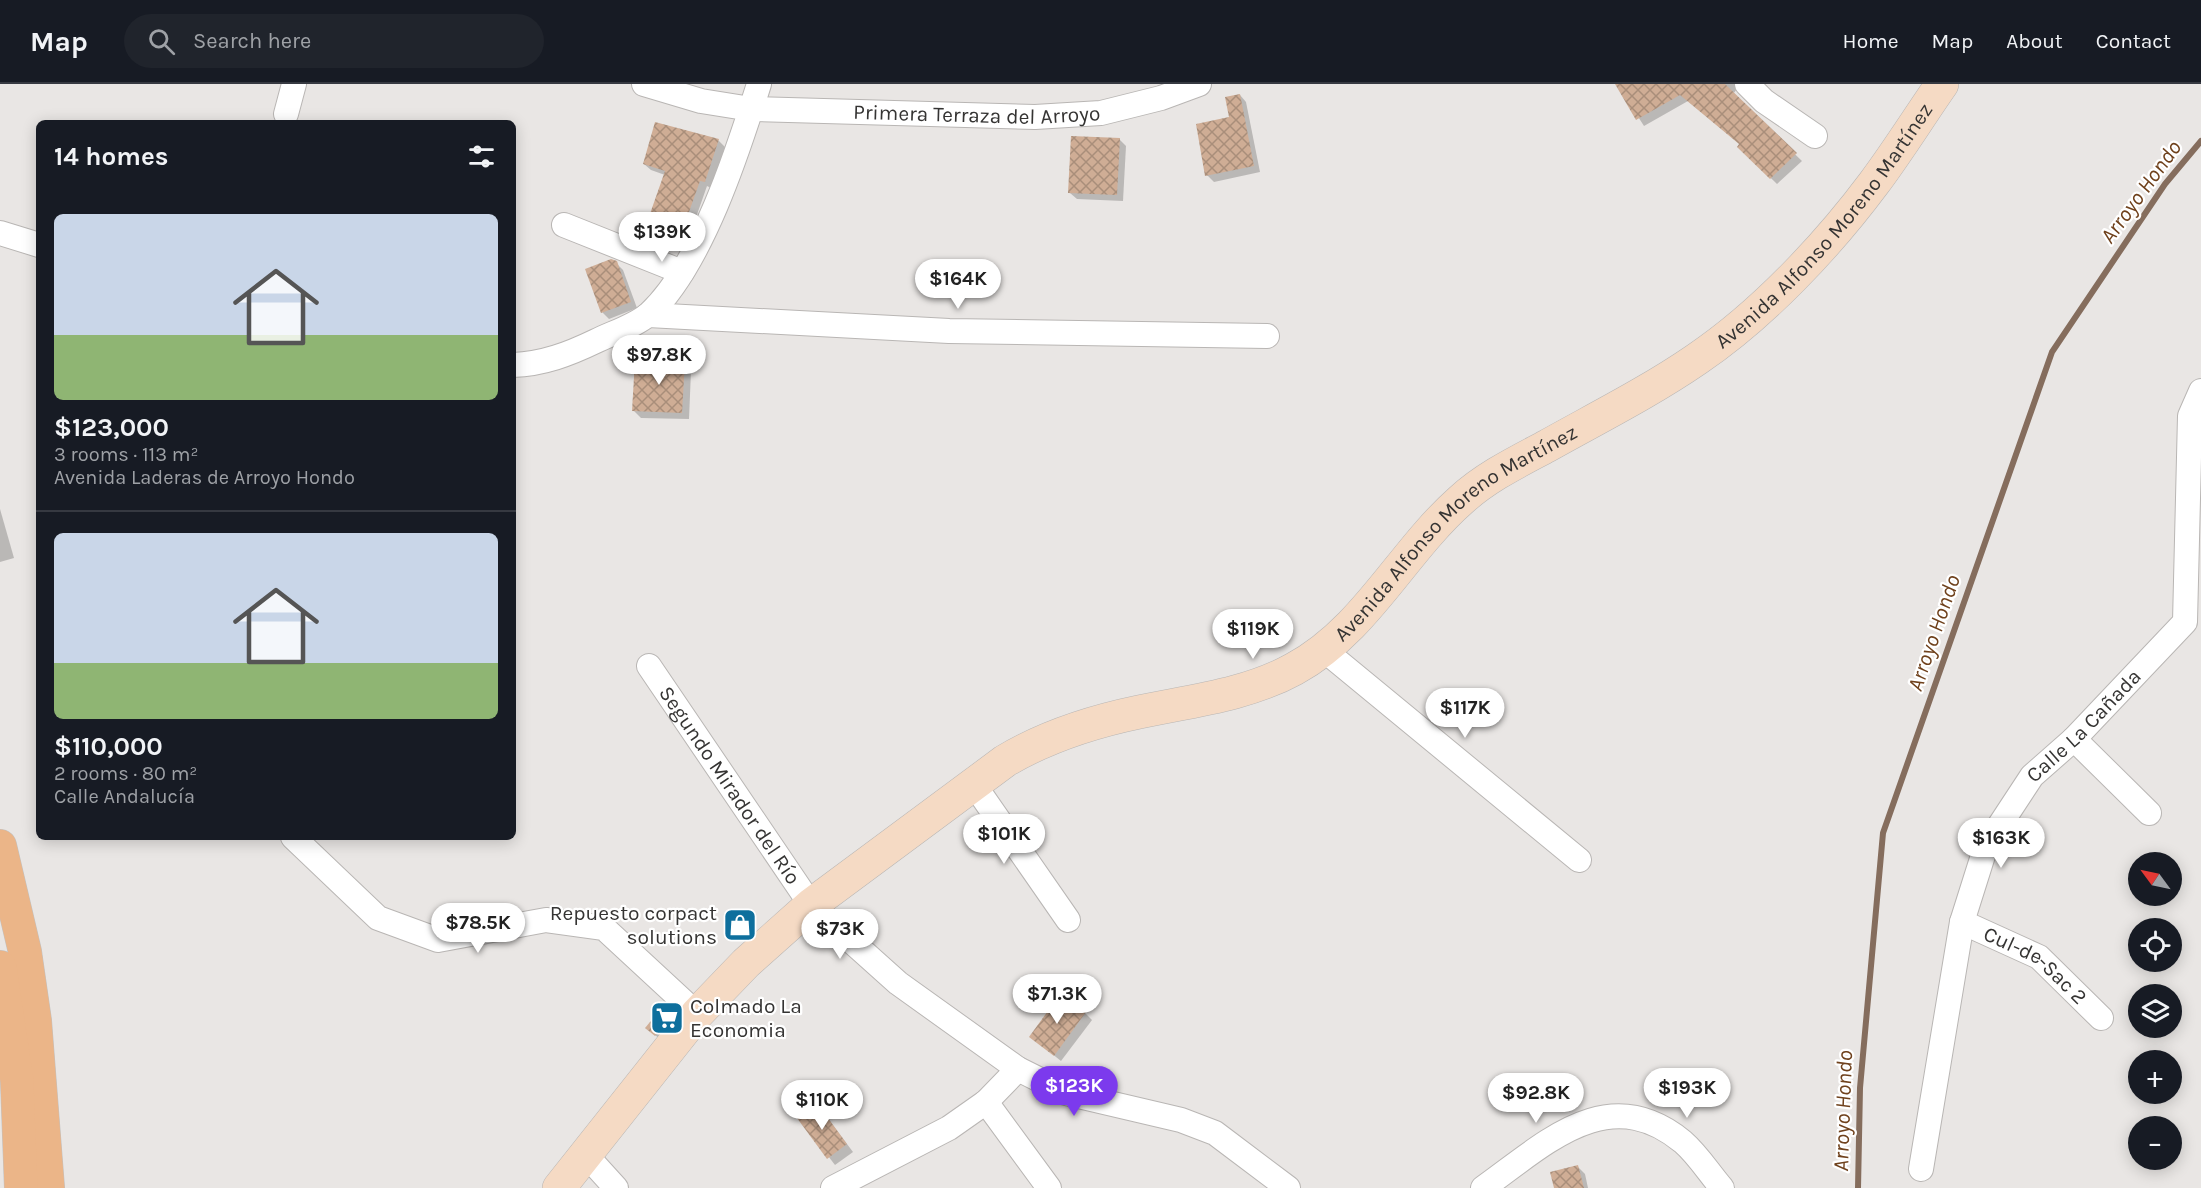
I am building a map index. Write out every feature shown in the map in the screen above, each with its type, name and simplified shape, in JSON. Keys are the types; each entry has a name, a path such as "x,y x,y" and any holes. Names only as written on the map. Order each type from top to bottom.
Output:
{"main road":[{"name":"Avenida Alfonso Moreno Martínez","path":"559,1188 698,1014 746,963 811,905 1005,762 1055,734 1136,712 1217,696 1268,682 1323,650 1350,628 1460,500 1506,468 1646,392 1698,358 1771,297 1815,252 1866,193 1942,84"},
{"path":"0,846 25,952 35,1021 48,1188"},
{"path":"0,967 17,1081 21,1188"}],"street":[{"path":"286,114 294,84"},
{"name":"Primera Terraza del Arroyo","path":"644,84 701,101 751,109 1035,117 1101,113 1197,84"},
{"path":"516,365 531,365 571,353 648,315 682,272 720,198 759,84"},
{"path":"1747,84 1764,101 1815,136"},
{"path":"564,225 682,272"},
{"path":"0,234 36,244"},
{"path":"648,315 949,331 1267,336"},
{"name":"Calle La Cañada","path":"1921,1169 1962,922 1986,846 2032,776 2074,739 2193,624 2190,416 2201,391"},
{"path":"1323,650 1579,860"},
{"name":"Segundo Mirador del Río","path":"649,666 811,905 897,983 1018,1069 1066,1093 1181,1120 1215,1133 1288,1188"},
{"path":"2074,739 2149,813"},
{"path":"975,786 1068,920"},
{"path":"299,840 378,918 438,940 546,920 604,928 698,1014"},
{"name":"Cul-de-Sac 2","path":"1962,922 2039,957 2101,1018"},
{"path":"833,1188 949,1128 986,1102 1018,1069"},
{"path":"986,1102 1049,1188"},
{"path":"1483,1188 1566,1131 1598,1118 1614,1115 1639,1118 1659,1126 1690,1149 1722,1188"},
{"path":"586,1155 616,1188"}],"building":[{"path":"1615,84 1725,84 1797,153 1770,179 1737,147 1739,144 1680,95 1636,120"},
{"path":"1240,94 1254,166 1205,176 1196,124 1229,117 1225,97"},
{"path":"655,122 719,139 705,182 700,181 679,240 645,228 665,171 643,164"},
{"path":"1071,136 1120,138 1117,195 1068,193"},
{"path":"611,259 617,261 631,302 601,313 585,269"},
{"path":"635,360 685,362 682,413 632,411"},
{"path":"1061,993 1086,1012 1054,1056 1029,1037"},
{"path":"665,1004 674,1012 655,1036 645,1028"},
{"path":"817,1103 847,1144 827,1159 797,1118"},
{"path":"1578,1165 1584,1188 1554,1188 1550,1172"}],"waterway":[{"name":"Arroyo Hondo","path":"1858,1188 1860,1088 1883,833 2052,352 2165,184 2201,141"}],"place":[{"name":"Repuesto corpact solutions","path":"740,925"},
{"name":"Colmado La Economia","path":"667,1018"}]}
